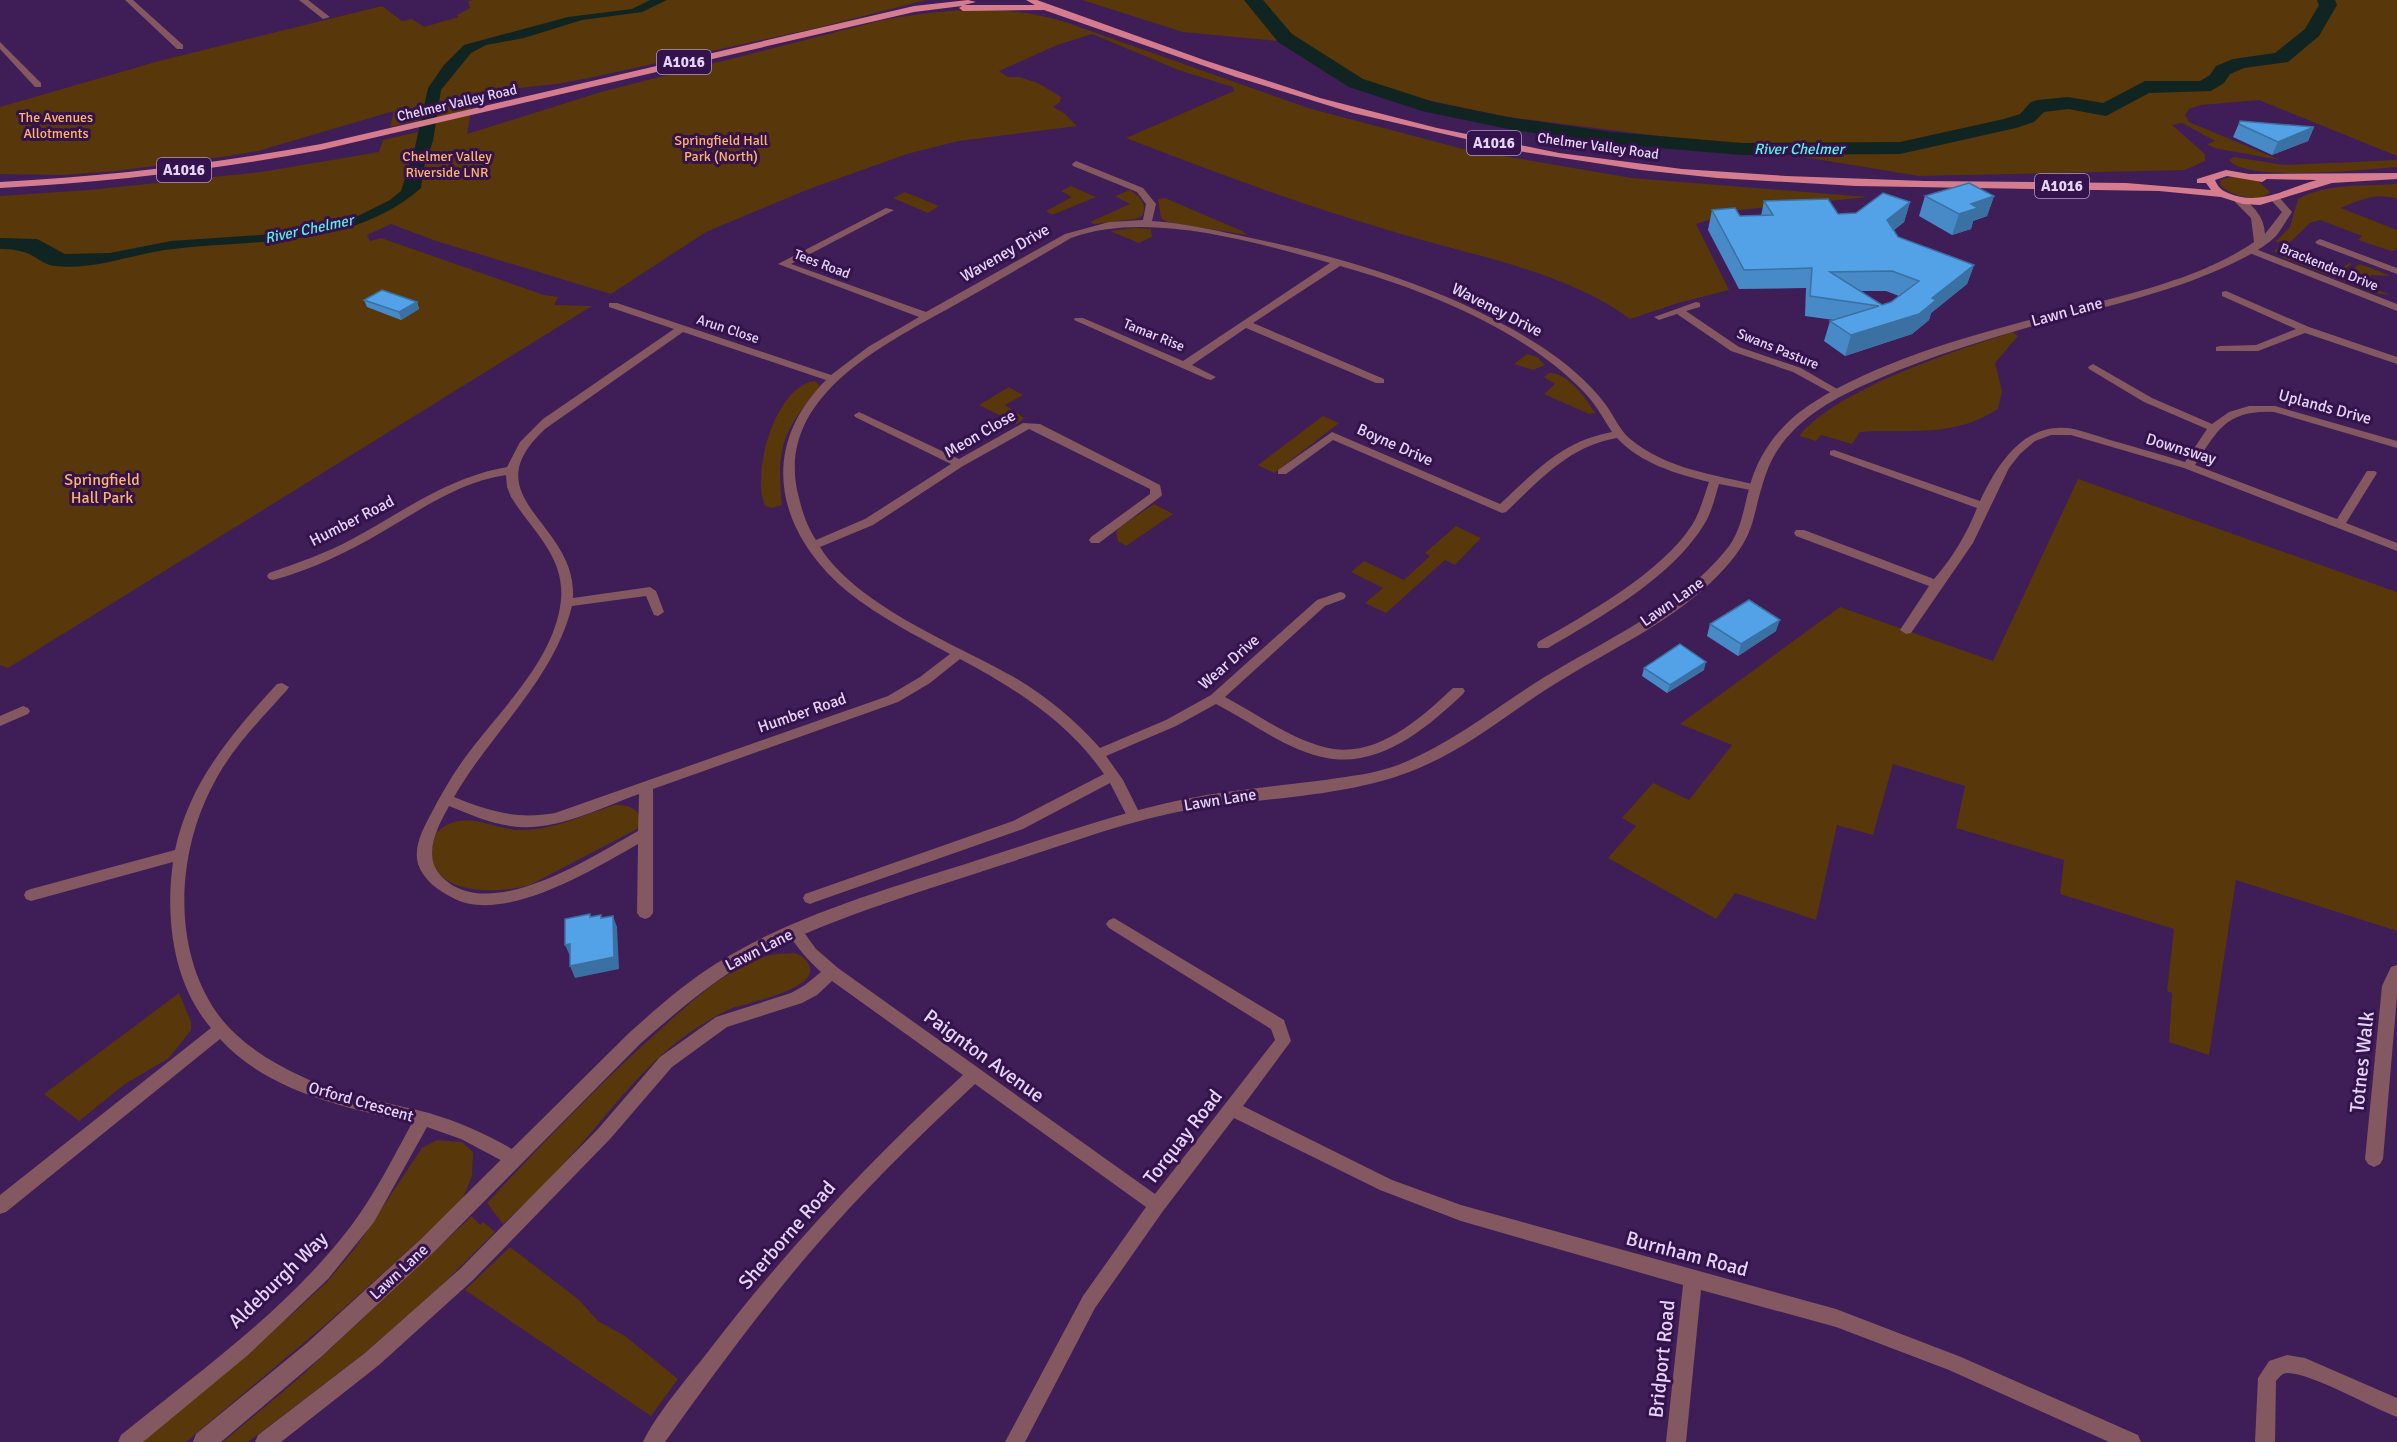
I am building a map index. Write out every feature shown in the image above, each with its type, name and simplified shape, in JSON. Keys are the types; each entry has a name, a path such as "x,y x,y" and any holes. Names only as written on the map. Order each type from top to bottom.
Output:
{"main road":[{"name":"Chelmer Valley Road","path":"914,9 934,0"},
{"path":"960,0 980,1"},
{"name":"Chelmer Valley Road","path":"1030,0 1047,8 1354,110 1457,135 1541,152 1679,171 1805,180 1959,185 2165,187 2225,195"},
{"name":"Chelmer Valley Road","path":"0,185 150,174 254,160 366,138 914,9 980,1 1047,8"},
{"name":"A1016","path":"877,17 955,8 1047,8"},
{"name":"A1016","path":"2345,178 2314,183 2259,202 2238,200 2225,195 2213,188 2210,179 2226,173 2252,176 2345,178 2397,176"},
{"name":"A1016","path":"2252,176 2273,185 2279,193 2276,198"},
{"name":"Chelmer Valley Road","path":"2165,187 2210,179"}],"street":[{"path":"129,0 180,48"},
{"path":"303,0 326,17"},
{"path":"0,44 38,85"},
{"path":"1076,164 1140,190 1151,204 1147,223"},
{"name":"Lawn Lane","path":"204,1442 314,1350 435,1238 668,1009 720,970 795,931 888,896 1134,816 1191,804 1376,778 1404,770 1459,743 1544,685 1672,605 1712,574 1741,540 1747,528 1764,460 1786,430 1809,410 1839,393 2008,329 2176,283 2228,262 2255,247 2283,223 2286,212 2276,198"},
{"path":"2238,200 2254,213 2260,224 2255,247"},
{"name":"Tees Road","path":"889,210 783,264 927,316"},
{"name":"Waveney Drive","path":"1134,816 1124,792 1099,754 1044,704 1019,686 866,599 839,576 812,546 792,508 788,474 789,451 805,413 834,379 871,350 1068,236 1098,227 1147,223 1260,242 1338,263 1439,298 1527,342 1560,364 1585,387 1601,406 1619,434 1636,450 1661,463 1715,480 1756,488"},
{"path":"2320,242 2397,271"},
{"name":"Brackenden Drive","path":"2255,247 2396,307"},
{"name":"Tamar Rise","path":"1079,320 1184,365 1338,263"},
{"path":"2226,294 2305,330 2397,361"},
{"name":"Arun Close","path":"613,305 834,379"},
{"path":"1659,317 1696,305"},
{"name":"Swans Pasture","path":"1679,311 1735,350 1797,370 1839,393"},
{"path":"1246,324 1380,381"},
{"path":"646,833 531,892 495,898 462,896 438,883 424,865 423,853 426,836 446,799 469,759 537,670 556,634 567,603 561,559 545,530 514,494 512,470 526,442 549,420 680,329"},
{"path":"2220,349 2258,348 2305,330"},
{"path":"1184,365 1211,377"},
{"path":"2092,367 2148,400 2213,428"},
{"name":"Uplands Drive","path":"2188,466 2213,428 2244,410 2275,409 2397,445"},
{"path":"859,415 959,464"},
{"name":"Meon Close","path":"812,546 869,522 959,464 1027,425 1044,430 1156,487 1156,495 1095,540"},
{"name":"Downsway","path":"1906,630 1968,542 1982,506 2006,462 2018,449 2053,432 2072,432 2188,466 2397,547"},
{"name":"Boyne Drive","path":"1282,472 1332,435 1503,509 1569,448 1592,438 1619,434"},
{"path":"1834,453 1982,506"},
{"name":"Humber Road","path":"273,576 358,541 455,484 481,475 512,470"},
{"path":"2339,525 2371,473"},
{"name":"Lawn Lane","path":"1543,645 1618,598 1676,552 1700,523 1715,480"},
{"path":"1800,533 1937,585"},
{"path":"567,603 650,591 658,612"},
{"name":"Wear Drive","path":"1099,754 1171,723 1216,698 1321,603 1340,596"},
{"name":"Humber Road","path":"446,799 507,822 530,823 571,814 893,699 926,680 960,653"},
{"name":"Orford Crescent","path":"282,687 240,734 208,781 196,805 178,855 177,893 184,960 198,998 220,1030 267,1067 297,1083 330,1096 449,1127 487,1142 514,1159"},
{"path":"1216,698 1313,748 1340,755 1375,747 1409,733 1435,714 1458,691"},
{"path":"0,721 23,711"},
{"path":"810,898 1018,825 1112,776"},
{"path":"645,913 646,787"},
{"path":"31,895 178,855"},
{"name":"Torquay Road","path":"1015,1442 1089,1302 1156,1205 1283,1041 1278,1025 1114,924"},
{"name":"Paignton Avenue","path":"795,931 811,953 832,972 1156,1205"},
{"name":"Totnes Walk","path":"2374,1159 2390,986 2397,971"},
{"path":"265,1442 380,1352 467,1275 547,1195 604,1134 648,1081 681,1049 722,1022 796,998 811,990 832,972"},
{"path":"0,1206 220,1030"},
{"name":"Sherborne Road","path":"653,1442 784,1269 893,1150 974,1075"},
{"name":"Burnham Road","path":"1232,1109 1319,1154 1397,1189 1461,1213 1693,1280 1836,1318 1953,1363 2131,1442"},
{"name":"Aldeburgh Way","path":"128,1442 280,1313 347,1244 377,1203 422,1120"},
{"name":"Bridport Road","path":"1676,1442 1693,1280"},
{"path":"2265,1442 2267,1378 2276,1367 2287,1364 2305,1367 2397,1408"}],"green space":[{"path":"926,0 821,27 589,78 474,93 467,134 601,92 883,20 929,13 999,10 1068,23 1308,108 1463,149 1632,178 1868,197 1740,210 1696,224 1729,290 1678,303 1630,319 1578,289 1549,277 1331,213 1126,138 1234,91 1233,87 1181,71 1092,34 1057,45 999,71 1008,77 1019,77 1038,83 1061,97 1060,102 1053,107 1064,113 1077,126 959,141 907,154 809,189 706,232 611,294 436,241 391,224 367,235 370,241 381,238 544,295 558,297 554,305 592,306 8,668 0,665 0,196 89,190 261,172 379,152 383,140 418,132 420,120 390,127 394,111 258,151 229,156 116,171 62,175 0,174 0,107 159,61 382,6 402,21 412,19 424,27 458,17 457,15 470,8 468,1"},
{"path":"1082,0 2397,0 2397,156 2259,100 2201,105 2189,109 2185,115 2189,122 2280,160 2214,148 2207,144 2215,141 2182,123 2172,125 2205,154 2205,161 2185,170 1919,176 1738,146 1501,116 1404,95 1359,78 1299,43 1183,32"},
{"path":"2234,157 2284,165 2397,160 2397,167 2336,172 2282,173 2240,167 2229,160"},
{"path":"2236,176 2258,181 2270,192 2259,198 2252,198 2232,193 2221,186 2220,180"},
{"path":"2397,184 2397,199 2376,197 2341,208 2397,230 2397,249 2391,251 2358,240 2362,236 2320,220 2310,223 2285,247 2335,267 2342,268 2349,263 2352,264 2346,268 2351,270 2360,264 2391,276 2371,275 2367,279 2371,281 2367,286 2391,295 2374,293 2284,258 2274,251 2288,241 2275,242 2290,227 2298,199 2321,190 2334,188"},
{"path":"1071,186 1096,197 1052,215 1046,211 1072,197 1061,191"},
{"path":"1130,190 1140,198 1143,204 1142,216 1135,219 1094,224 1090,222 1130,204 1115,196"},
{"path":"905,192 939,206 928,213 893,198"},
{"path":"1165,198 1247,235 1167,222 1161,218 1158,199"},
{"path":"1151,229 1152,237 1139,243 1110,231"},
{"path":"2013,332 2018,336 1995,363 2002,391 1998,409 1981,418 1965,424 1931,430 1860,432 1852,444 1821,435 1816,441 1799,436 1817,419 1868,387 1929,361"},
{"path":"1527,354 1537,357 1545,365 1533,370 1514,364"},
{"path":"1549,373 1563,377 1569,382 1582,394 1595,413 1589,414 1544,394 1555,384 1544,377"},
{"path":"815,381 820,386 790,428 785,440 780,468 782,505 772,508 765,506 761,491 761,473 770,433 788,398 801,386"},
{"path":"1009,387 1023,395 1005,405 1024,418 1017,424 979,405"},
{"path":"1323,416 1339,423 1274,473 1258,465"},
{"path":"2078,479 2397,592 2397,931 2236,880 2209,1055 2169,1042 2172,993 2167,991 2174,929 2060,894 2064,860 1956,828 1965,786 1893,764 1873,835 1837,825 1816,920 1735,893 1716,919 1608,858 1636,826 1622,818 1653,783 1689,800 1732,745 1680,724 1840,607 1993,661"},
{"path":"1154,504 1173,514 1126,546 1118,541 1116,532 1120,527"},
{"path":"1456,526 1481,538 1455,565 1445,560 1386,613 1365,603 1383,588 1351,572 1364,561 1404,580 1430,556 1425,553"},
{"path":"615,805 631,807 638,813 637,829 530,885 496,890 460,886 445,879 436,868 432,853 436,833 446,825 457,821 478,821 510,829 534,829 558,824"},
{"path":"794,953 804,958 810,968 809,976 802,983 778,995 730,1009 678,1041 649,1067 564,1163 503,1224 487,1203 616,1070 698,997 724,977 752,961 777,954"},
{"path":"179,993 191,1022 191,1030 169,1058 125,1084 79,1121 44,1094"},
{"path":"437,1140 462,1142 473,1152 472,1176 461,1203 325,1325 186,1442 136,1442 291,1315 328,1281 356,1247 422,1148"},
{"path":"472,1216 480,1225 483,1222 495,1232 443,1284 366,1352 248,1442 223,1442 299,1378"},
{"path":"510,1247 578,1299 598,1321 625,1336 678,1379 651,1416 465,1290"}],"water":[{"path":"650,0 667,0 642,12 582,20 524,38 486,45 471,53 441,90 433,141 424,167 421,188 393,208 363,223 298,238 164,250 110,262 70,267 45,263 24,252 0,249 0,238 37,239 65,254 110,253 171,241 260,235 321,227 352,219 390,200 401,191 415,147 428,88 444,65 464,45 568,17 632,9"}],"building":[{"path":"2240,121 2314,127 2278,142 2239,124"},
{"path":"1969,183 1994,196 1971,204 1978,208 1959,214 1925,196"},
{"path":"1883,193 1910,202 1887,220 1898,237 1974,265 1932,298 1936,300 1919,314 1851,335 1830,321 1879,306 1810,296 1812,268 1744,270 1712,210 1735,208 1740,216 1773,215 1764,201 1828,199 1838,214 1856,213","holes":["1892,271 1919,281 1891,302 1882,305 1830,272"]},
{"path":"382,290 417,302 399,312 364,300"},
{"path":"1749,600 1780,620 1741,644 1710,624"},
{"path":"1680,644 1706,662 1670,685 1644,668"},
{"path":"590,914 590,917 601,915 601,918 613,916 614,957 570,966 570,944 565,945 565,919"}],"waterway":[{"name":"River Chelmer","path":"1253,0 1285,38 1356,83 1429,107 1513,124 1612,138 1742,149 1900,148 2009,124 2027,118 2038,106 2068,103 2106,110 2145,87 2204,87 2217,79 2223,70 2240,63 2281,58 2312,32 2328,5 2326,0"}],"park label":[{"name":"The Avenues Allotments","path":"56,126"},
{"name":"Springfield Hall Park (North)","path":"721,148"},
{"name":"Chelmer Valley Riverside LNR","path":"447,164"},
{"name":"Springfield Hall Park","path":"102,489"}]}
